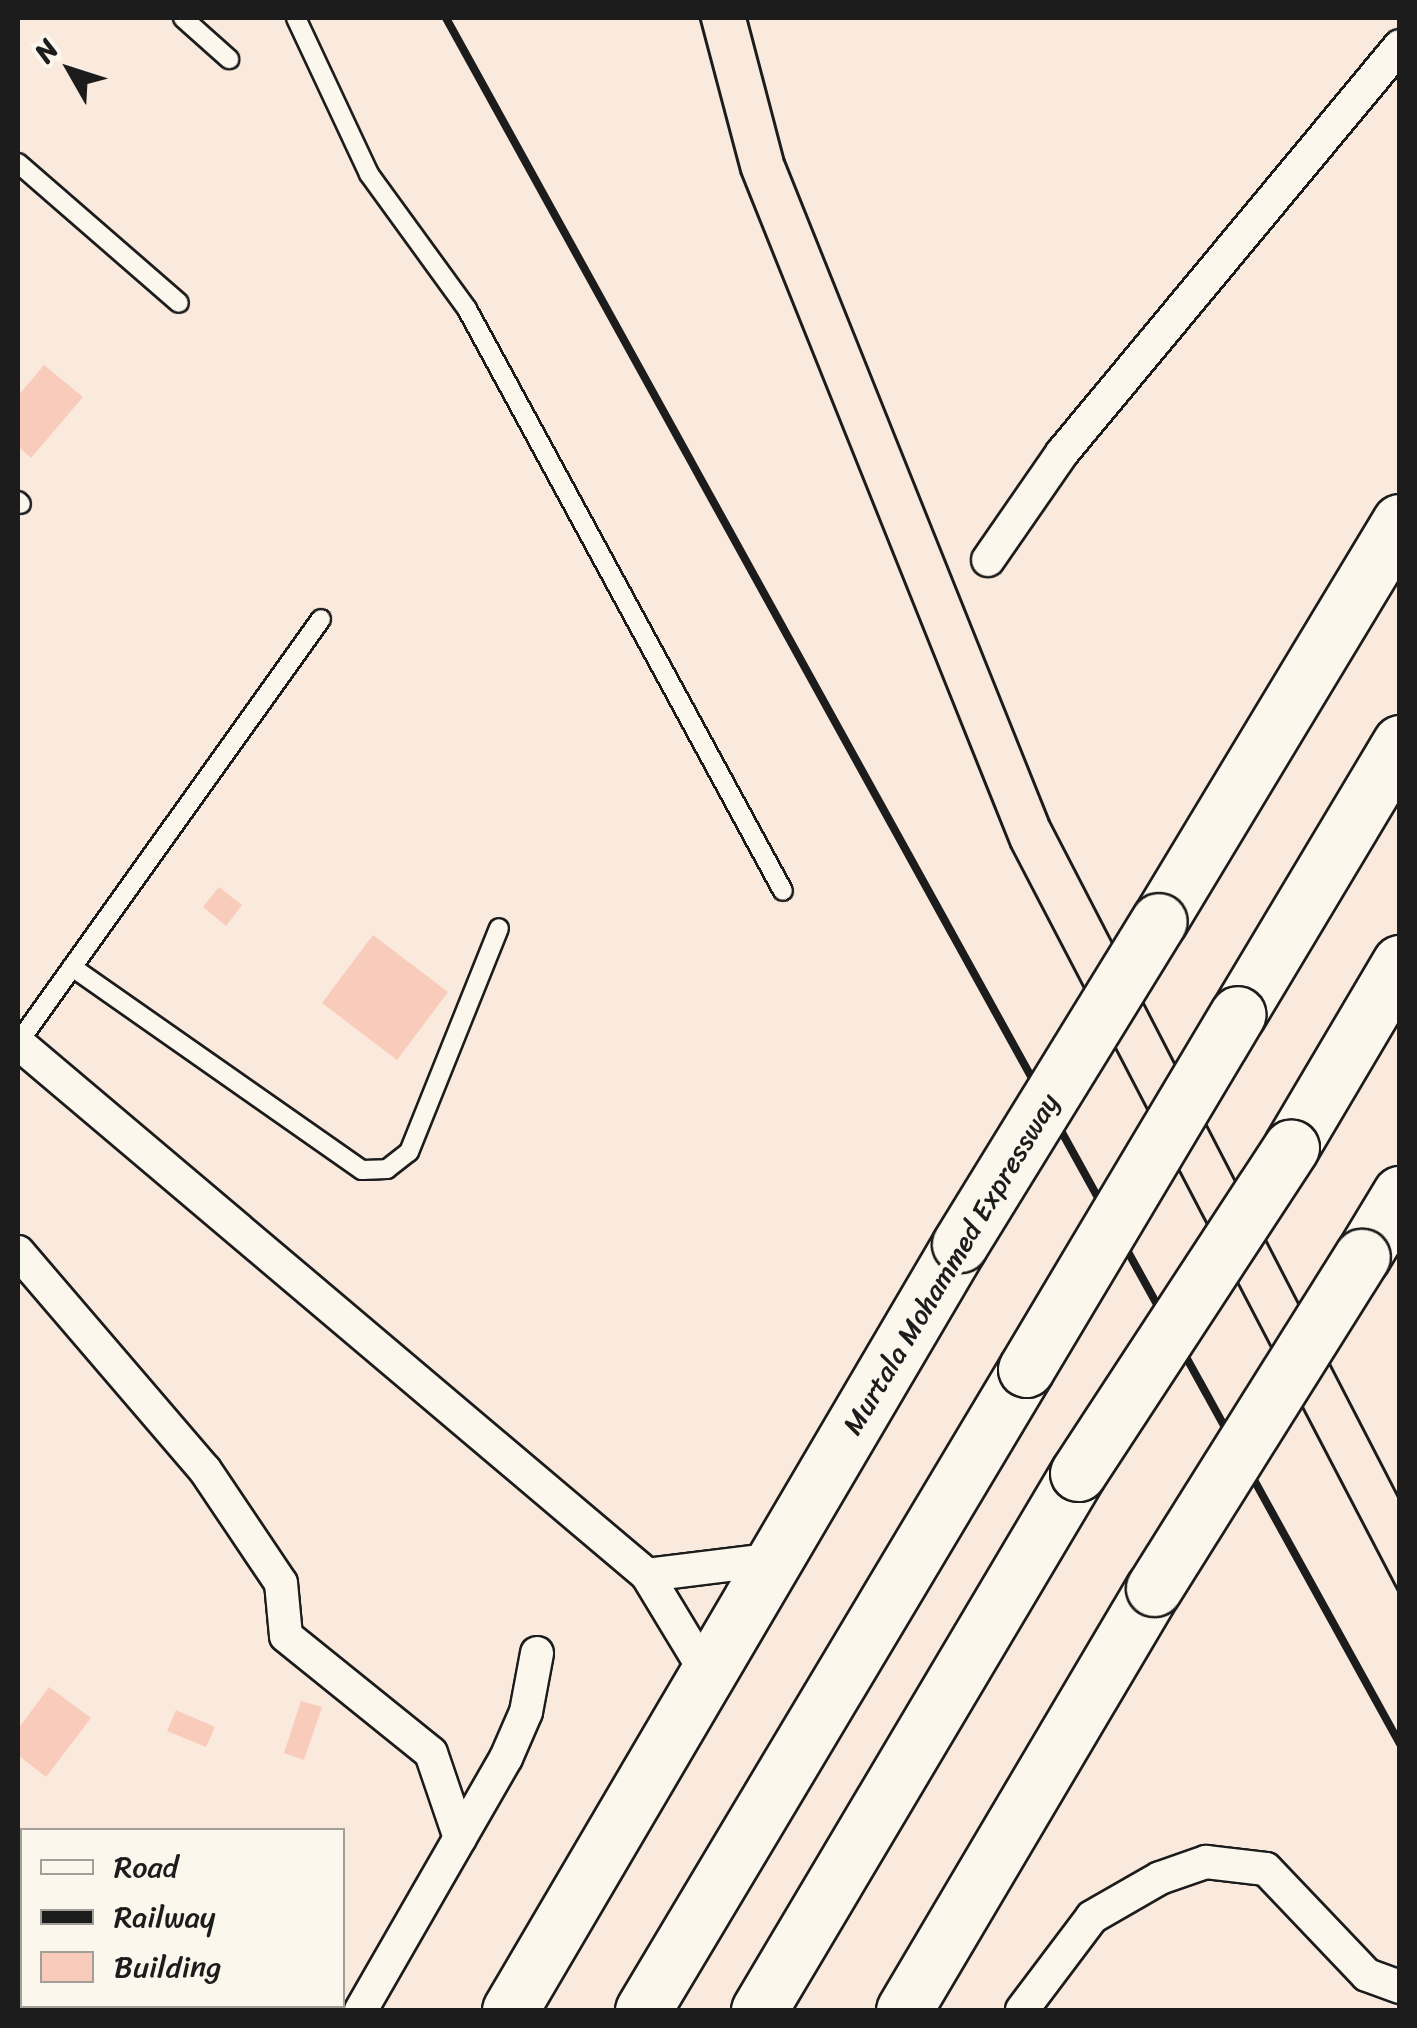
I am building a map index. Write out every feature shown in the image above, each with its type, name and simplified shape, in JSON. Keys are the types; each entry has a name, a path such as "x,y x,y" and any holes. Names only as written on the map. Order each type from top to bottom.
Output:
{"highway":[{"name":"Murtala Mohammed Expressway","path":"510,2010 960,1244 1400,522"},
{"path":"643,2010 1400,743"},
{"path":"759,2010 1078,1473 1290,1147 1400,963"},
{"path":"904,2010 1154,1588 1400,1194"}],"street":[{"path":"988,560 1062,452 1400,46"},
{"path":"18,1043 648,1575 707,1674"},
{"path":"18,1252 205,1470 282,1584 286,1636 431,1753 460,1838"},
{"path":"648,1575 775,1559"},
{"path":"361,2010 460,1838 526,1712 537,1653"},
{"path":"1022,2010 1092,1917 1160,1878 1206,1862 1266,1870 1367,1974 1400,1987"}],"lane":[{"path":"183,18 230,59"},
{"path":"296,18 369,174 468,308 782,891"},
{"path":"18,164 179,303"},
{"path":"18,1043 321,619"},
{"path":"72,967 362,1170 387,1169 409,1152 499,928"}],"building":[{"path":"44,365 83,397 31,458 18,446 18,396"},
{"path":"219,887 242,905 226,926 203,907"},
{"path":"373,935 448,992 397,1060 322,1003"},
{"path":"49,1687 91,1718 46,1777 18,1755 18,1729"},
{"path":"301,1701 322,1707 304,1760 284,1753"},
{"path":"176,1710 215,1727 206,1747 167,1731"}],"tram line":[{"path":"700,18 741,173 1011,847 1400,1594"},
{"path":"747,18 784,159 1049,820 1400,1500"}],"railway":[{"path":"446,18 1400,1744"}]}
